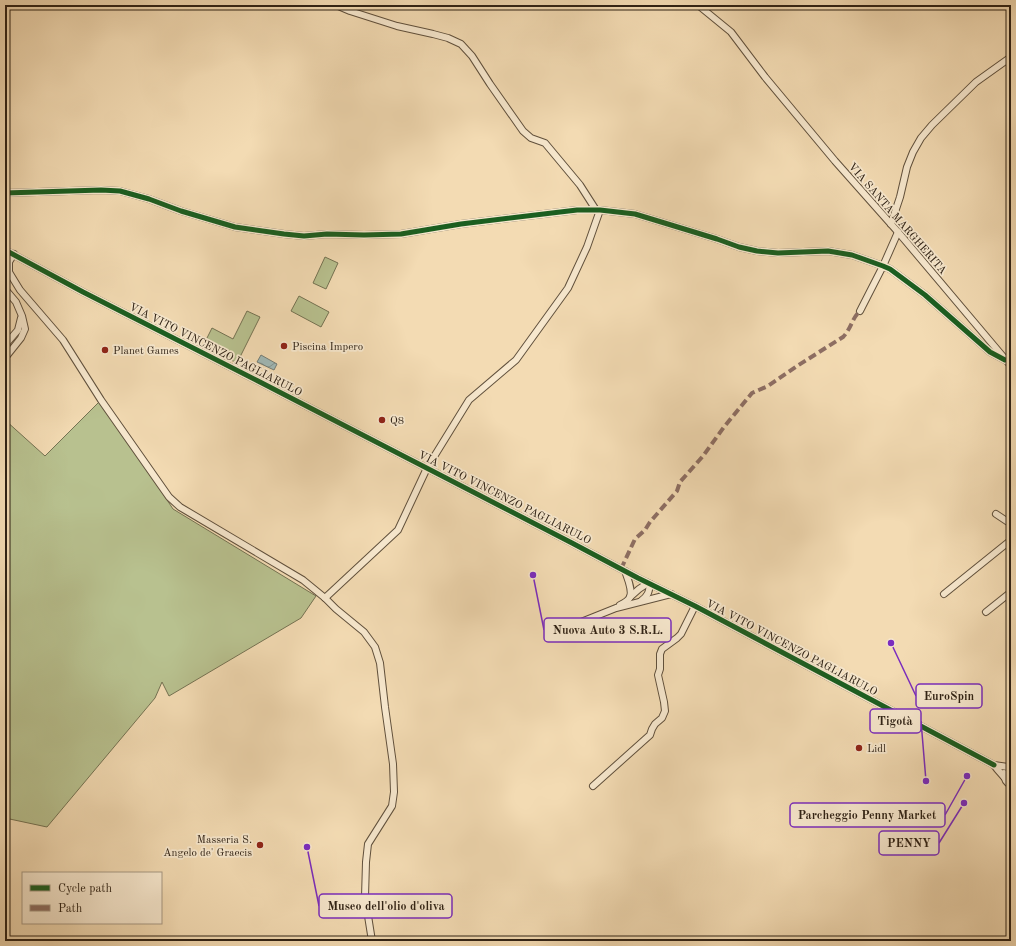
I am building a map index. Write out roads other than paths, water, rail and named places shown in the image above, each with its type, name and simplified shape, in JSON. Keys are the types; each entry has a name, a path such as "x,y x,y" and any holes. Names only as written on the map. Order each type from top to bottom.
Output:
{"street":[{"path":"336,5 397,26 448,38 461,44 472,56 523,131 531,138 545,143 580,185 598,210"},
{"name":"VIA SANTA MARGHERITA","path":"698,5 731,32 770,83 835,161 898,232 1011,366"},
{"path":"891,224 900,197 907,167 922,138 932,125 976,82 1011,57"},
{"path":"5,192 120,191 149,199 181,211 235,226 304,236 333,234 401,234 461,224 577,210 598,210 635,214 717,238 739,247 757,251 778,253 828,251 852,255 883,266 890,269 925,295 990,352 1006,360"},
{"path":"325,598 398,530 427,468 469,400 516,360 568,288 587,247 598,210"},
{"path":"860,311 883,266 898,232"},
{"name":"VIA VITO VINCENZO PAGLIARULO","path":"5,250 83,292 695,606 994,765 1009,766"},
{"path":"14,254 9,262 9,272 20,290 63,340 101,400 169,497 180,507 304,580 364,632 375,647 380,662 393,764 394,792 392,806 368,844 365,897 372,941"},
{"path":"5,289 16,302 22,316 25,329 21,338 5,358"},
{"path":"5,345 18,330 22,316"},
{"path":"996,514 1011,524"},
{"path":"944,594 1011,540"},
{"path":"625,571 630,584 630,597"},
{"path":"616,608 639,589 649,583"},
{"path":"640,602 649,592 649,583"},
{"path":"986,612 1011,592"},
{"path":"576,624 616,608 671,594"},
{"path":"593,786 650,735 655,724 662,718 664,702 658,675 660,669 660,654 662,649 681,634 695,606"},
{"name":"VIA VITO VINCENZO PAGLIARULO","path":"994,765 1011,785"},
{"path":"1004,777 1004,772 1009,766"},
{"path":"1011,933 1011,941"}],"water":[{"path":"261,355 277,364 274,370 257,362"}],"place":[{"name":"Piscina Impero","path":"284,346"},
{"name":"Planet Games","path":"105,350"},
{"name":"Q8","path":"382,420"},
{"name":"Nuova Auto 3 S.R.L.","path":"533,575"},
{"name":"EuroSpin","path":"891,643"},
{"name":"Lidl","path":"859,748"},
{"name":"Parcheggio Penny Market","path":"967,776"},
{"name":"Tigotà","path":"926,781"},
{"name":"PENNY","path":"964,803"},
{"name":"Masseria S. Angelo de' Graecis","path":"260,845"},
{"name":"Museo dell'olio d'oliva","path":"307,847"}]}
